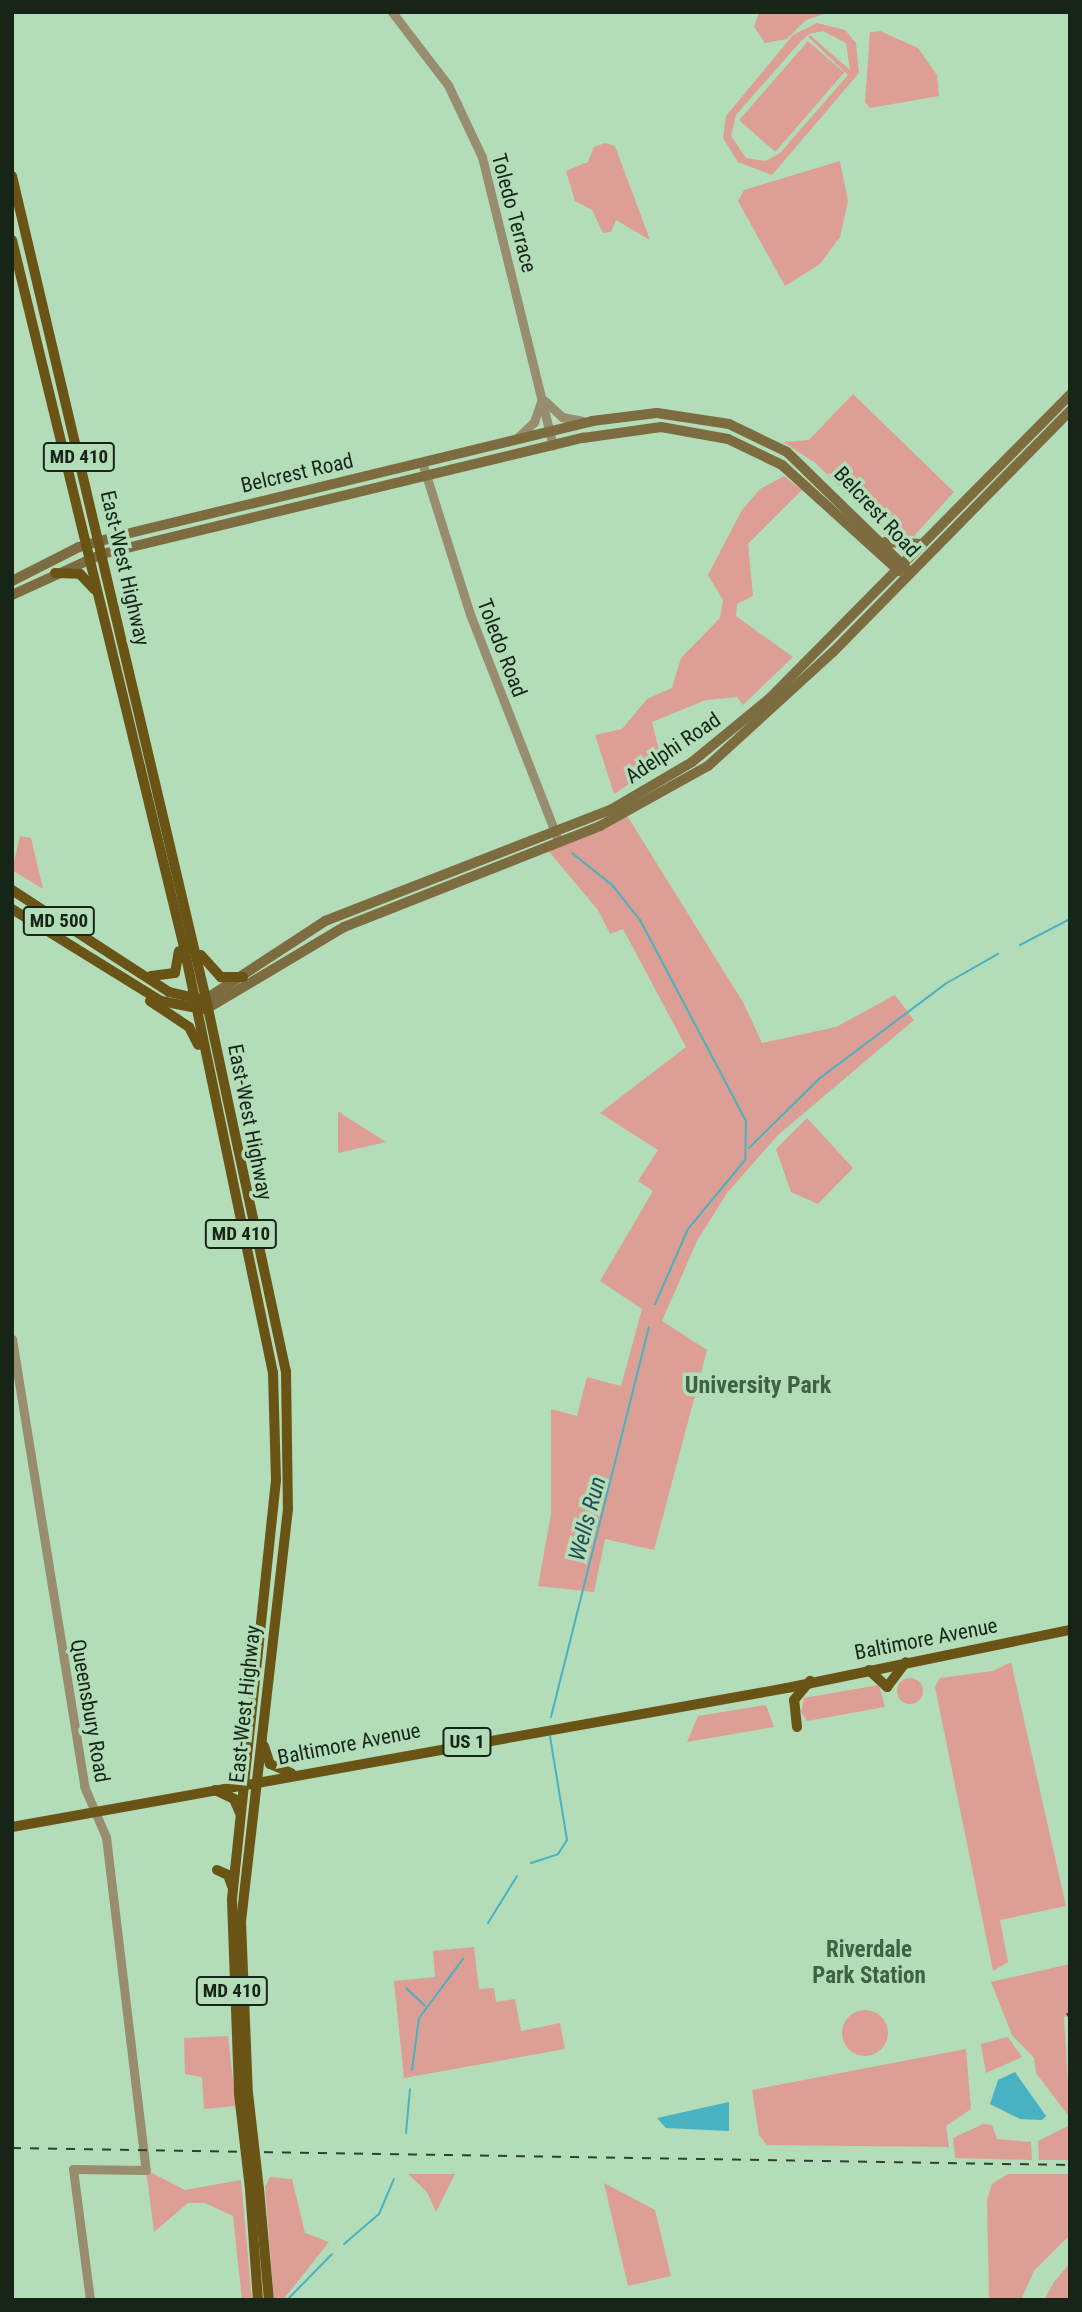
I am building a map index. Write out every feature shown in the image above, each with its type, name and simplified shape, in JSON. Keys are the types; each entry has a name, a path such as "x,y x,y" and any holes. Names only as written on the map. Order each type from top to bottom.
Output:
{"main road":[{"name":"East-West Highway","path":"12,176 173,853 202,1004 291,1418 288,1509 262,1732 241,1819 233,1889 244,2093 269,2300"},
{"name":"East-West Highway","path":"12,240 165,876 202,1004 211,1085 268,1339 277,1420 240,1943 244,2093"},
{"name":"Adelphi Road","path":"202,1004 344,927 557,837 660,784 731,733 1070,395"},
{"name":"Adelphi Road","path":"202,1004 342,913 641,807 708,766 909,575 1070,411"},
{"name":"Belcrest Road","path":"12,581 99,541 592,421 675,414 744,429 803,463 904,562 909,575"},
{"name":"Belcrest Road","path":"12,595 89,557 553,445 646,428 728,439 798,476 895,570 909,575"},
{"path":"881,541 922,544"},
{"path":"55,573 80,574 98,597"},
{"path":"143,785 173,853"},
{"path":"106,951 152,977 175,973 179,949 165,876"},
{"name":"MD 500","path":"12,890 169,992 202,1004"},
{"path":"181,890 207,968 220,977 243,976"},
{"name":"MD 500","path":"12,909 170,1005 202,1004"},
{"path":"130,982 194,1033 211,1085"},
{"name":"Baltimore Avenue","path":"12,1827 810,1681 1070,1630"},
{"path":"869,1670 887,1687 906,1662"},
{"path":"797,1727 794,1703 810,1681"},
{"path":"262,1732 269,1763 294,1774"},
{"path":"212,1789 234,1800 241,1819"},
{"path":"233,1889 229,1875 217,1870 237,1855"},
{"name":"East-West Highway","path":"254,2189 258,2300"}],"street":[{"name":"Toledo Terrace","path":"392,12 448,85 482,157 553,445"},
{"path":"515,440 534,422 542,397 562,417 592,421"},
{"name":"Toledo Road","path":"422,462 470,614 557,837"},
{"name":"Queensbury Road","path":"12,1339 84,1786 106,1837 146,2170 73,2169 90,2300"}],"shaded area":[{"path":"759,12 830,12 806,20 787,39 765,43 754,27"},
{"path":"817,23 845,30 856,43 859,73 772,175 738,162 723,138 726,116 793,35","holes":["823,31 846,43 850,70 810,35 808,37 848,75 780,153 766,161 746,158 731,136 736,115 809,34"]},
{"path":"880,31 918,48 937,75 939,96 870,108 865,102 870,32"},
{"path":"808,41 844,72 775,152 739,120"},
{"path":"605,143 615,146 650,240 616,220 611,232 603,233 592,210 575,201 566,171 588,162 594,147"},
{"path":"840,161 848,201 840,237 820,264 785,286 738,201 744,190"},
{"path":"853,394 954,492 914,536 892,536 814,462 783,442 809,440"},
{"path":"784,476 802,490 748,544 753,596 737,604 736,616 793,657 743,705 737,697 706,700 652,722 662,762 614,794 595,735 622,729 647,699 672,688 681,658 720,618 723,600 708,575 742,510 760,489"},
{"path":"626,814 744,1004 762,1043 836,1027 895,995 914,1020 778,1135 727,1193 697,1241 662,1321 707,1350 654,1550 605,1539 594,1592 538,1586 551,1514 551,1409 577,1416 587,1377 621,1386 642,1309 600,1281 653,1191 638,1181 658,1150 600,1113 686,1047 623,929 610,934 598,910 546,848"},
{"path":"20,836 31,838 43,889 12,870"},
{"path":"338,1111 345,1116 386,1142 338,1153"},
{"path":"807,1118 853,1168 818,1204 791,1192 776,1149"},
{"path":"1011,1662 1066,1906 1000,1920 1008,1962 993,1971 935,1687 940,1678 993,1671"},
{"path":"910,1678 919,1682 923,1691 919,1700 910,1704 901,1700 897,1691 901,1682"},
{"path":"879,1685 885,1707 807,1721 801,1712 804,1698"},
{"path":"766,1705 774,1727 687,1742 698,1716"},
{"path":"474,1947 479,1989 494,1988 496,2002 515,1999 521,2031 560,2023 565,2049 404,2078 394,1981 435,1977 433,1951"},
{"path":"1070,1964 1070,2014 1064,2017 1070,2118 1036,2073 1034,2058 1012,2035 991,1982"},
{"path":"865,2010 882,2016 888,2033 882,2050 865,2056 848,2050 842,2033 848,2016"},
{"path":"228,2036 236,2106 204,2109 202,2077 185,2074 184,2038"},
{"path":"1008,2037 1022,2057 986,2073 981,2044"},
{"path":"966,2049 971,2109 946,2126 949,2147 767,2145 759,2135 752,2090"},
{"path":"983,2124 992,2125 997,2139 1031,2142 1032,2160 955,2158 953,2138"},
{"path":"1070,2125 1070,2160 1039,2160 1038,2141"},
{"path":"146,2170 185,2190 241,2180 252,2300 242,2300 233,2216 205,2203 188,2203 154,2232"},
{"path":"408,2174 455,2174 436,2212 427,2192"},
{"path":"1008,2174 1070,2174 1070,2235 1034,2271 1021,2300 989,2300 987,2200 992,2184"},
{"path":"270,2177 292,2179 305,2233 329,2242 283,2300 274,2300 265,2187"},
{"path":"604,2183 655,2210 671,2276 628,2286"},
{"path":"1070,2263 1070,2300 1044,2300 1054,2282"}],"water":[{"path":"1015,2072 1046,2116 1042,2120 1020,2119 990,2104 998,2080"},
{"path":"729,2102 729,2131 666,2128 657,2118"}],"waterway":[{"path":"572,853 612,885 640,920 746,1121 745,1160 688,1229 655,1304"},
{"path":"1020,945 1070,919"},
{"path":"749,1148 820,1078 945,984 998,954"},
{"name":"Wells Run","path":"551,1717 649,1327"},
{"name":"Wells Run","path":"531,1863 558,1854 567,1840 550,1736"},
{"name":"Wells Run","path":"488,1923 517,1876"},
{"name":"Wells Run","path":"412,2070 419,2018 463,1959"},
{"path":"406,1988 425,2006"},
{"name":"Wells Run","path":"406,2133 410,2089"},
{"name":"Wells Run","path":"344,2244 379,2214 394,2179"},
{"name":"Wells Run","path":"287,2300 332,2254"}],"railway":[{"path":"1067,2013 1070,2019"},
{"path":"12,2148 1070,2165"}],"district":[{"name":"University Park","path":"758,1386"},
{"name":"Riverdale Park Station","path":"869,1963"}]}
